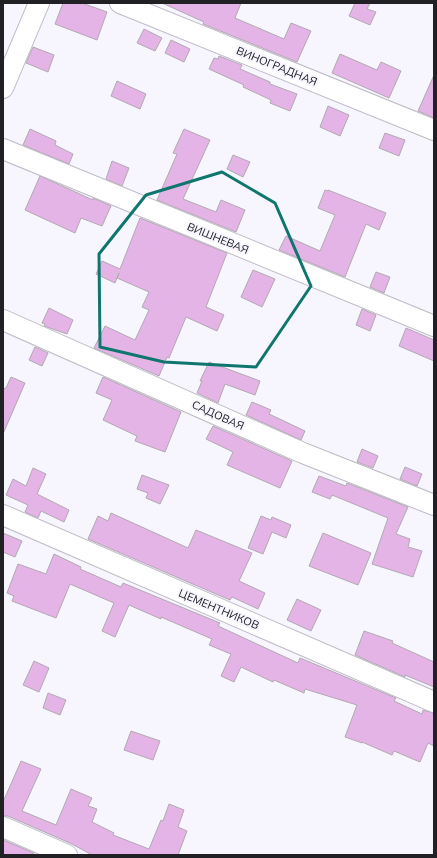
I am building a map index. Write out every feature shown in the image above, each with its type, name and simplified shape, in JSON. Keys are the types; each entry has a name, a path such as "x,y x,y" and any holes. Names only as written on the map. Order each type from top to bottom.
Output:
{"street":[{"path":"3,88 39,3"},
{"name":"ВИНОГРАДНАЯ","path":"120,3 434,130"},
{"name":"ВИШНЕВАЯ","path":"3,149 434,326"},
{"name":"САДОВАЯ","path":"3,320 303,453 434,505"},
{"name":"ЦЕМЕНТНИКОВ","path":"3,515 434,702"},
{"path":"3,827 67,855"}],"highlighted area":[{"path":"222,172 275,203 311,286 256,367 164,362 100,347 99,254 146,195"}],"building":[{"path":"63,3 82,3 107,12 97,40 55,24"},
{"path":"162,3 241,3 235,18 284,39 291,23 311,31 297,62 203,24 204,22"},
{"path":"355,3 370,3 367,9 376,12 370,25 349,16"},
{"path":"144,29 162,38 155,51 137,43"},
{"path":"171,40 190,49 184,62 165,53"},
{"path":"33,47 54,55 48,72 26,63"},
{"path":"340,54 377,70 381,62 401,71 389,98 332,73"},
{"path":"219,56 242,65 240,69 270,82 270,84 297,94 290,111 270,103 271,100 243,87 244,85 209,69 214,58 218,59"},
{"path":"434,75 434,118 418,111"},
{"path":"117,81 146,94 140,109 111,96"},
{"path":"328,106 349,115 340,136 320,127"},
{"path":"30,129 56,141 55,145 73,154 69,164 23,145"},
{"path":"184,129 210,140 183,199 216,212 221,200 245,210 236,232 157,200 177,154 173,153"},
{"path":"385,133 405,140 399,156 379,148"},
{"path":"233,155 250,162 243,177 227,169"},
{"path":"112,161 129,168 122,186 106,179"},
{"path":"40,176 93,200 93,198 111,206 102,226 81,218 75,233 25,210"},
{"path":"325,190 386,213 379,230 366,224 345,277 279,250 286,236 320,251 335,215 318,208"},
{"path":"140,218 227,253 206,307 224,315 217,331 186,317 169,358 167,357 159,376 94,348 105,326 135,340 149,310 142,307 149,292 117,278 115,283 96,274 102,261 120,269"},
{"path":"253,270 275,279 262,307 241,297"},
{"path":"376,272 390,277 384,293 370,287"},
{"path":"49,308 73,320 67,334 44,326 45,324 42,323"},
{"path":"362,309 376,315 370,331 356,325"},
{"path":"406,328 434,340 434,361 399,346"},
{"path":"35,347 48,353 42,366 29,360"},
{"path":"209,362 260,381 255,395 225,384 218,403 197,393 202,381 200,381"},
{"path":"11,377 25,383 3,434 3,389 6,388"},
{"path":"103,377 181,412 165,452 135,441 137,436 103,420 112,400 96,393"},
{"path":"252,402 271,410 269,414 305,431 301,440 246,415"},
{"path":"213,426 292,461 280,488 227,465 233,452 206,439"},
{"path":"362,449 378,456 373,468 357,462"},
{"path":"405,467 422,474 417,486 400,479"},
{"path":"33,468 46,474 37,494 69,510 64,522 41,511 38,518 25,512 28,505 6,495 13,479 26,486"},
{"path":"142,475 169,485 160,504 146,498 148,493 137,489"},
{"path":"319,476 346,486 347,483 408,507 396,534 410,539 408,547 422,551 413,577 372,564 388,518 332,495 330,499 312,492"},
{"path":"111,513 188,548 196,530 252,553 239,581 265,593 258,609 232,597 230,600 88,539 98,516 108,521"},
{"path":"261,516 271,520 272,517 291,525 286,538 272,532 263,554 248,548"},
{"path":"3,533 22,541 15,557 3,552"},
{"path":"323,533 371,553 358,585 309,566"},
{"path":"54,554 81,567 80,569 121,587 123,583 220,623 218,626 298,663 300,658 396,698 394,701 422,714 423,710 434,713 434,746 428,743 420,762 394,751 392,755 362,742 345,737 357,705 305,689 304,693 274,680 273,682 241,667 234,682 221,676 231,654 209,645 212,639 129,605 115,637 102,631 114,603 70,584 56,618 12,601 14,596 7,593 18,564 46,574"},
{"path":"297,599 321,610 311,631 287,620"},
{"path":"364,631 393,641 392,643 434,662 434,687 405,675 405,677 355,655"},
{"path":"34,661 49,668 39,692 23,685"},
{"path":"48,693 66,700 60,715 43,708"},
{"path":"131,731 160,741 153,760 124,750"},
{"path":"21,761 41,769 22,811 56,825 71,789 92,798 88,806 97,809 92,822 114,833 113,835 149,849 161,820 163,821 169,804 184,810 178,827 187,831 178,855 92,855 72,844 8,816 3,816 3,802"},
{"path":"3,840 34,853 33,855 3,855"}]}
